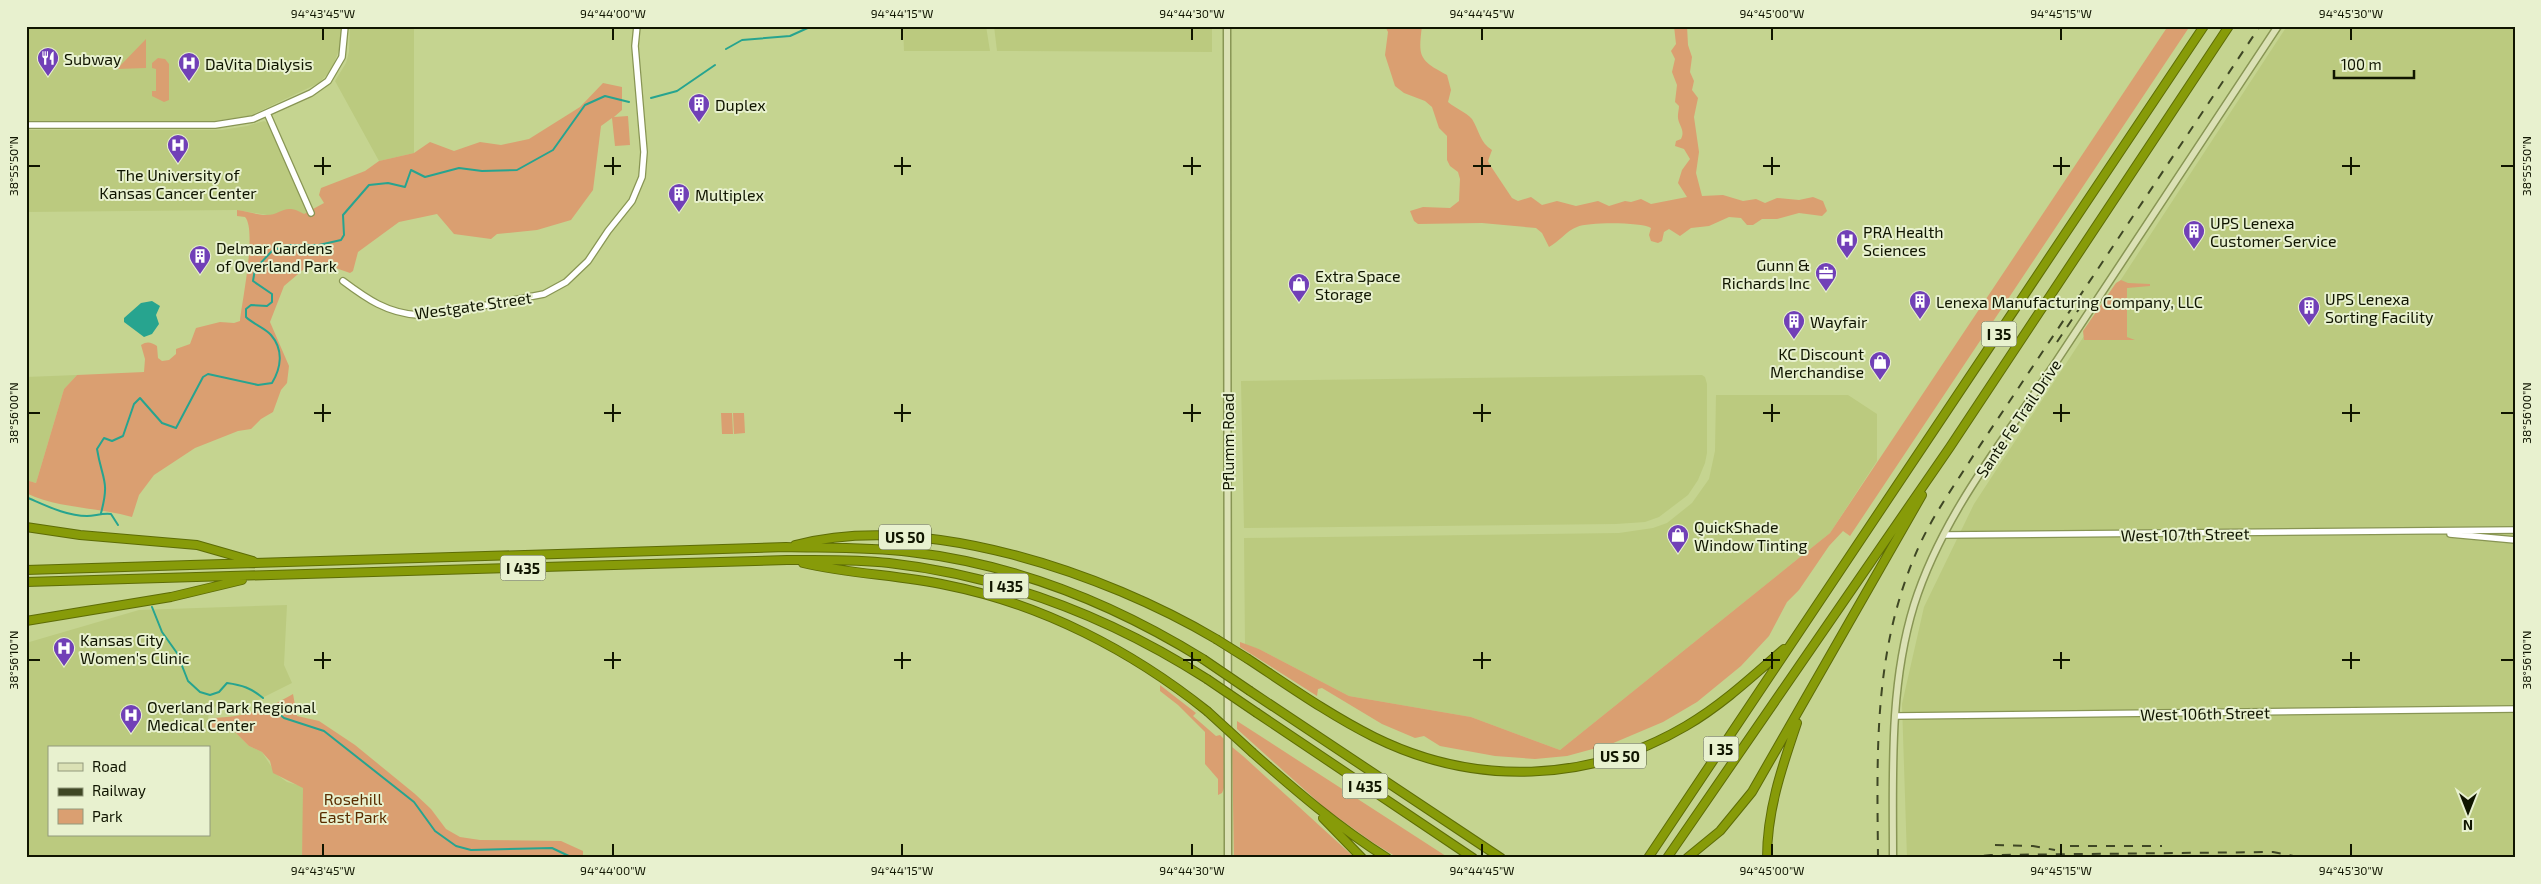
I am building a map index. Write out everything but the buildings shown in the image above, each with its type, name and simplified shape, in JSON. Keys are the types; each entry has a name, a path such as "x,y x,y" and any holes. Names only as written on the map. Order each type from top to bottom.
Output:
{"highway":[{"name":"I 35","path":"1648,858 2204,26"},
{"name":"I 35","path":"1667,858 1950,447 2229,26"},
{"path":"1687,858 1732,818 1752,792 1950,447"},
{"path":"26,527 80,535 197,544 260,563"},
{"name":"US 50","path":"786,547 815,539 871,535 920,538 988,549 1037,562 1104,584 1148,603 1216,639 1353,726 1405,750 1435,760 1511,773 1562,770 1602,761 1636,750 1672,733 1719,704 1793,641"},
{"name":"I 435","path":"26,570 786,547 886,550 944,557 983,565 1042,582 1116,611 1203,659 1501,858"},
{"name":"US 50","path":"787,560 817,566 889,574 948,585 1038,613 1072,627 1132,658 1180,689 1306,800 1346,831 1387,858"},
{"name":"I 435","path":"26,582 787,560 890,563 952,573 1013,588 1111,625 1177,660 1474,858"},
{"path":"26,621 171,597 258,576"},
{"path":"1768,858 1768,834 1774,795 1804,704"},
{"path":"1306,800 1362,858"}],"main road":[{"name":"Pflumm Road","path":"1227,26 1228,858"},
{"name":"Sante Fe Trail Drive","path":"1893,858 1898,679 1907,629 1921,585 1944,535 1952,518 2006,433 2278,26"}],"street":[{"path":"26,125 224,125 239,123 267,113 311,93 328,81 342,58 345,26"},
{"name":"Westgate Street","path":"343,280 364,298 378,305 402,313 418,315 527,299 551,291 574,276 588,261 608,231 632,201 642,177 644,152 635,46 637,26"},
{"path":"267,113 311,213"},
{"name":"West 107th Street","path":"1944,535 2515,530"},
{"name":"West 107th Street","path":"2426,532 2515,540"},
{"name":"West 106th Street","path":"1896,716 2515,709"}],"shaded area":[{"path":"26,26 341,26 341,44 332,69 319,83 249,116 213,121 26,122"},
{"path":"350,26 414,26 414,153 379,161 335,81 346,63 349,52"},
{"path":"903,26 986,26 990,51 904,51"},
{"path":"994,26 1212,26 1212,52 997,51"},
{"path":"2287,26 2515,26 2515,858 1907,858 1902,704 1924,607 1974,504"},
{"path":"264,121 268,123 307,212 304,214 267,215 237,210 26,212 26,130 222,130"},
{"path":"77,375 64,389 36,483 26,480 26,377"},
{"path":"1702,375 1705,377 1707,384 1707,453 1705,463 1698,480 1688,495 1659,517 1645,522 1616,524 1244,528 1241,381"},
{"path":"1716,395 1848,395 1877,414 1877,461 1830,533 1560,750 1471,717 1349,696 1259,649 1245,645 1244,538 1619,533 1653,528 1667,523 1692,503 1709,479 1715,451"},
{"name":"Overland Park Regional Medical Center","path":"287,605 284,665 292,683 252,703 210,707 207,724 209,729 234,731 249,746 262,752 276,774 287,782 305,787 302,858 26,858 26,643 139,610"}],"green space":[{"path":"1385,26 1422,26 1420,45 1422,56 1431,65 1447,75 1451,90 1448,102 1472,119 1482,140 1492,150 1488,161 1490,165 1512,198 1518,201 1531,197 1542,205 1557,201 1576,206 1598,201 1609,206 1641,199 1651,204 1687,197 1678,183 1682,170 1690,159 1684,149 1675,146 1676,141 1681,139 1682,129 1678,118 1679,106 1675,102 1677,85 1672,72 1675,59 1671,51 1676,44 1674,26 1687,26 1688,45 1692,57 1690,72 1694,81 1692,90 1698,98 1694,117 1699,152 1696,173 1702,196 1723,195 1743,201 1756,199 1765,203 1777,198 1799,200 1813,197 1823,201 1827,211 1822,216 1799,213 1777,219 1762,219 1753,225 1747,225 1741,218 1729,217 1709,226 1691,228 1680,236 1669,229 1664,232 1662,241 1658,243 1651,241 1649,235 1651,228 1645,226 1626,224 1583,225 1573,229 1549,247 1542,233 1536,228 1482,223 1418,224 1414,221 1410,211 1423,207 1450,208 1459,201 1460,179 1458,172 1450,166 1447,160 1447,136 1439,128 1432,107 1425,101 1404,93 1395,86 1385,55 1388,32"},
{"path":"2168,26 2190,26 1850,536 1843,531 1829,546 1799,590 1787,602 1769,636 1741,666 1697,702 1663,722 1611,744 1567,756 1535,759 1495,756 1440,746 1424,736 1415,738 1382,724 1322,688 1318,689 1317,696 1240,647 1240,642 1259,649 1349,696 1471,717 1560,750 1830,533"},
{"path":"146,39 146,68 117,69"},
{"path":"158,58 165,59 169,64 169,100 164,102 152,96 152,91 156,91 156,69 152,68 152,63"},
{"path":"603,83 622,87 622,110 614,117 628,116 630,145 615,146 612,118 601,126 593,190 571,220 537,230 497,234 491,239 454,234 437,214 399,222 358,252 353,271 350,273 327,265 304,269 284,286 270,322 289,366 287,383 281,390 273,412 261,419 251,429 238,431 195,448 154,475 139,495 132,517 65,505 26,493 26,480 36,483 64,389 77,375 144,372 145,359 141,345 149,343 157,346 158,358 162,361 169,360 176,354 176,349 190,344 196,328 220,322 234,323 240,321 248,266 250,236 245,217 237,216 237,210 266,215 292,209 304,214 324,203 319,195 321,188 365,171 379,161 414,153 430,142 454,151 480,142 501,145 529,139 580,107"},
{"path":"2121,280 2128,283 2150,284 2150,286 2127,288 2127,337 2135,340 2084,340 2083,331 2116,283"},
{"path":"721,413 732,413 733,434 722,434"},
{"path":"733,413 744,413 745,433 734,434"},
{"path":"1160,685 1196,713 1193,716 1216,736 1220,735 1225,740 1224,788 1222,793 1218,795 1218,779 1205,764 1205,732 1178,705 1160,691"},
{"name":"Rosehill East Park","path":"293,694 297,716 319,721 355,745 415,794 431,809 446,829 460,837 480,840 561,841 583,851 583,858 302,858 303,788 273,773 270,761 262,752 249,746 234,731 209,729 207,724 211,718 254,712 273,705"},
{"path":"1237,721 1449,858 1398,858 1372,842 1326,809 1237,729"},
{"path":"1232,747 1243,756 1355,858 1234,858"}],"water":[{"path":"152,301 160,306 156,315 159,324 152,334 144,337 124,322 124,318 141,303"}],"waterway":[{"path":"726,49 742,40 790,36 812,26"},
{"path":"651,98 677,91 715,65"},
{"path":"101,513 105,486 97,449 104,438 112,441 123,436 134,404 140,398 162,423 176,428 203,377 208,374 258,385 272,383 279,365 278,347 271,335 246,317 246,309 251,305 267,306 272,302 272,294 253,281 255,269 272,251 286,245 319,245 341,240 344,235 343,215 369,185 388,183 405,187 411,170 425,177 459,168 482,171 517,170 553,150 585,105 605,96 629,102"},
{"path":"26,497 56,510 79,516 111,514 118,525"},
{"path":"152,607 162,632 177,653 188,681 200,692 210,695 219,692 227,683 246,688 263,698"},
{"path":"273,709 284,718 324,731 414,802 435,831 456,846 471,850 552,848 573,858"}],"railway":[{"path":"1878,858 1878,737 1886,660 1893,621 1920,544 1939,509 1975,453 2260,26"},
{"path":"2057,342 2079,309"},
{"path":"1995,845 2033,846 2055,850"},
{"path":"2070,846 2162,846"},
{"path":"1966,858 1991,855 2273,852 2304,858"}],"place":[{"name":"Subway","path":"48,77"},
{"name":"DaVita Dialysis","path":"189,82"},
{"name":"Duplex","path":"699,123"},
{"name":"The University of Kansas Cancer Center","path":"178,164"},
{"name":"Multiplex","path":"679,213"},
{"name":"UPS Lenexa Customer Service","path":"2194,250"},
{"name":"PRA Health Sciences","path":"1847,259"},
{"name":"Delmar Gardens of Overland Park","path":"200,275"},
{"name":"Gunn & Richards Inc","path":"1826,292"},
{"name":"Extra Space Storage","path":"1299,303"},
{"name":"Lenexa Manufacturing Company, LLC","path":"1920,320"},
{"name":"UPS Lenexa Sorting Facility","path":"2309,326"},
{"name":"Wayfair","path":"1794,340"},
{"name":"KC Discount Merchandise","path":"1880,381"},
{"name":"QuickShade Window Tinting","path":"1678,554"},
{"name":"Kansas City Women's Clinic","path":"64,667"},
{"name":"Overland Park Regional Medical Center","path":"131,734"}]}
